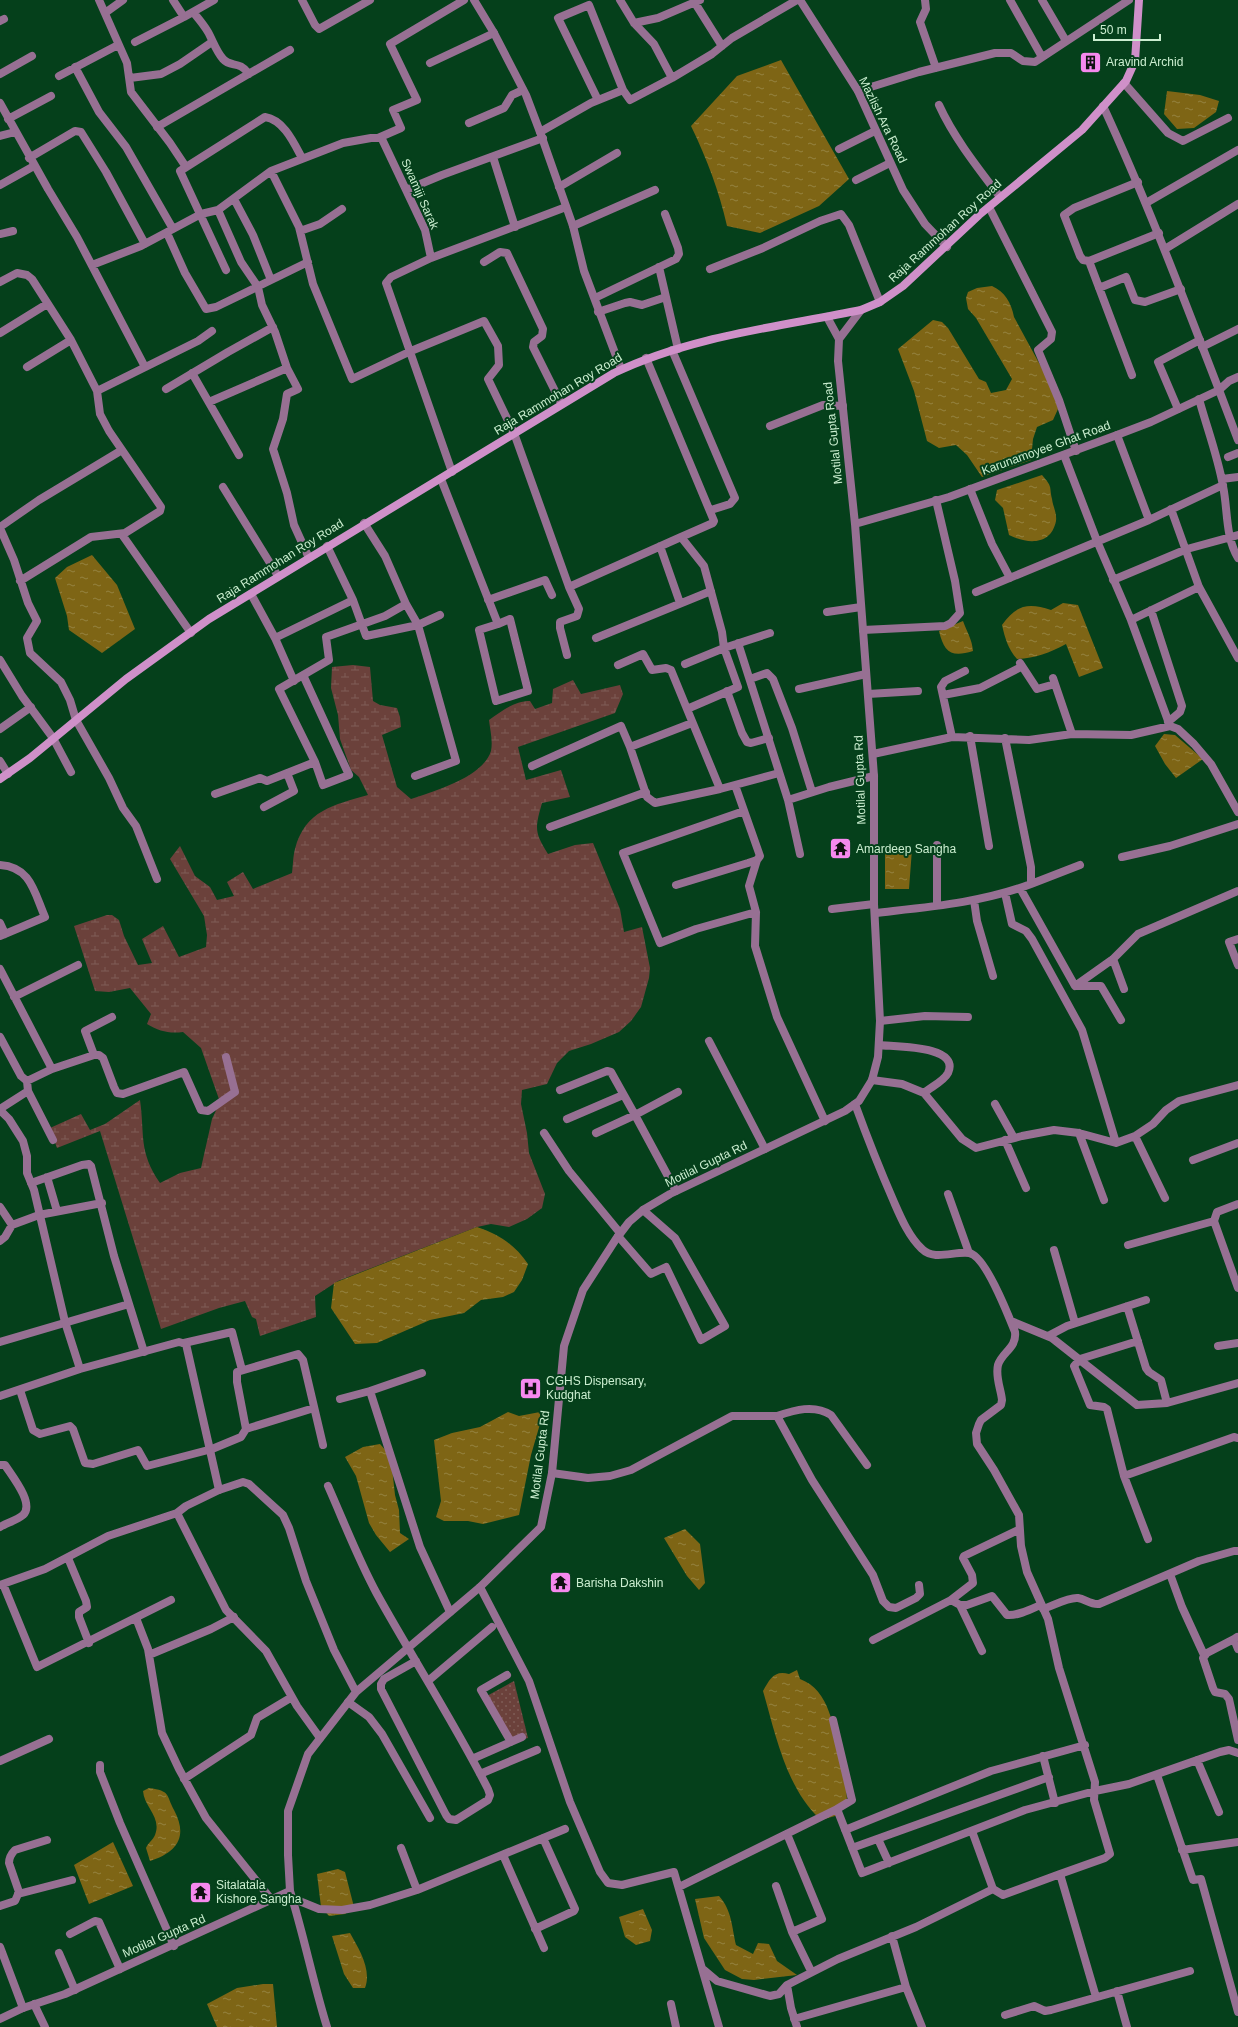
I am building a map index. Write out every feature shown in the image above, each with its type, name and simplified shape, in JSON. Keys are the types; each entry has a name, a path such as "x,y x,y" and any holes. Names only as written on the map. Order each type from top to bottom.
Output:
{"main road":[{"name":"Raja Rammohan Roy Road","path":"0,779 30,758 126,679 209,619 364,523 441,479 561,404 621,369 646,358 726,336 861,310 880,302 903,286 1000,197 1082,130 1124,83 1135,61 1139,0"}],"street":[{"path":"99,0 127,63 131,92 157,128 170,143 186,167"},
{"path":"105,13 123,0"},
{"path":"173,0 184,17"},
{"path":"135,42 214,0"},
{"path":"302,0 315,25 319,29 370,0"},
{"path":"92,265 145,244 202,214 218,210 271,171 343,143 381,137 401,128 393,110 417,100 390,44 464,0"},
{"path":"474,0 494,33 523,90 542,135 573,226 584,271 595,298 598,312 621,369"},
{"path":"620,0 634,23 654,44 672,78"},
{"path":"598,100 558,18 588,6 623,90 630,100 672,78 712,54 762,20 799,0"},
{"name":"Mazlish Ara Road","path":"799,0 858,91 903,190 925,224 947,247"},
{"path":"925,0 926,9 920,22 936,68"},
{"path":"1010,0 1042,57"},
{"path":"1042,0 1066,41"},
{"path":"858,91 936,68 1001,52 1011,53 1023,61 1030,63 1035,62 1129,0"},
{"path":"634,23 658,18 698,1 722,46"},
{"path":"193,12 208,32 212,42 224,60 227,63 239,64 249,74"},
{"path":"430,64 494,33"},
{"path":"130,78 165,72 180,64 212,42"},
{"path":"58,76 118,45"},
{"path":"157,128 290,50"},
{"path":"0,74 32,56"},
{"path":"76,67 95,106 126,147 170,231 185,273 206,309 216,308 308,262"},
{"path":"1124,83 1168,133 1183,141 1228,118"},
{"path":"469,123 504,108 512,95 523,90"},
{"path":"406,190 442,175 493,158 542,135 598,100 623,90"},
{"path":"8,118 51,96"},
{"path":"0,103 29,158 77,237 145,367"},
{"path":"939,105 948,123 975,164 1000,197"},
{"path":"1103,106 1138,182 1159,233 1238,440"},
{"path":"226,270 202,214 180,170 264,117 276,122 291,136 302,158"},
{"path":"29,158 75,131 81,132 113,185 145,244"},
{"path":"839,149 875,131"},
{"path":"0,136 15,132"},
{"name":"Swamiji Sarak","path":"381,137 425,230 431,258"},
{"path":"1146,203 1238,150"},
{"path":"559,187 617,153"},
{"path":"493,158 515,227"},
{"path":"856,180 890,163"},
{"path":"0,185 34,166"},
{"path":"271,171 300,231 313,284 352,379 411,351 484,321 498,346 499,365 488,379 514,433 568,587 579,609 579,614 560,622 560,628 567,655"},
{"path":"1138,182 1074,208 1064,215 1080,256 1083,260 1088,261 1159,233"},
{"path":"573,226 655,190"},
{"path":"234,199 253,236 271,280"},
{"path":"1165,249 1238,204"},
{"path":"452,472 386,283 391,277 431,258 566,207"},
{"path":"989,207 1052,332 1051,339 1038,350 1059,400 1076,451"},
{"path":"218,210 241,262 258,287 262,305 273,327 287,368 298,389 287,394 283,419 273,449 287,493 294,525 309,558"},
{"path":"300,231 320,224 342,210"},
{"path":"595,298 676,258 679,254 665,214"},
{"path":"710,270 763,248 820,221 841,214 852,230 880,302"},
{"path":"0,234 13,231"},
{"path":"484,262 500,252 507,253 543,329 542,336 534,342 534,347 561,404"},
{"path":"1088,261 1132,375"},
{"path":"659,267 675,350 735,498 730,504 711,510"},
{"path":"0,282 17,273 27,275 32,279 71,340 97,391 100,414 122,450 161,507 160,511 125,533 91,537 20,580"},
{"path":"1099,288 1126,277 1135,300 1145,302 1180,289"},
{"path":"598,312 625,303 630,302 642,305 666,297"},
{"path":"0,334 47,304"},
{"path":"826,317 839,338 861,310"},
{"path":"166,389 273,327"},
{"path":"1178,409 1158,362 1238,329"},
{"path":"97,391 198,341 212,330"},
{"name":"Motilal Gupta Road","path":"839,338 838,361 855,524"},
{"path":"27,366 71,340"},
{"path":"568,587 713,523 714,521 711,510 646,358"},
{"path":"209,402 287,368"},
{"path":"192,373 239,455"},
{"name":"Karunamoyee Ghat Road","path":"855,524 970,489 1076,451 1178,409 1219,390 1229,381 1238,377"},
{"path":"1198,399 1222,482 1234,537 1233,549 1238,558"},
{"path":"770,426 823,404 843,406"},
{"path":"1117,435 1149,520"},
{"path":"122,450 39,500 0,527 37,621 27,638 30,653 61,682 70,700 76,720 109,778 123,808 136,826 157,879"},
{"path":"1228,457 1238,453"},
{"path":"1064,455 1097,541 1130,620 1169,724 1178,729 1194,744 1211,764 1238,812"},
{"path":"976,592 1149,520 1222,482 1238,477"},
{"path":"441,479 498,624"},
{"path":"223,487 278,576"},
{"path":"970,489 992,544 1010,578"},
{"path":"863,630 945,626 951,623 960,613 955,581 936,500"},
{"path":"1171,509 1187,549 1199,587 1238,658"},
{"path":"364,523 385,556 406,604 418,625 456,760 415,776"},
{"name":"Motilal Gupta Rd","path":"0,2019 22,2008 75,1990 174,1946 271,1899 291,1894 288,1856 288,1811 308,1754 356,1692 407,1647 480,1587 541,1527 552,1473 564,1346 583,1290 619,1235 643,1210 676,1191 845,1111 859,1101 872,1080 878,1057 880,1021 876,965 876,913 874,904 874,776 855,524"},
{"path":"125,533 123,536 125,542 191,633"},
{"path":"681,537 704,566 724,648 738,687 687,709"},
{"path":"1113,580 1187,549 1234,537"},
{"path":"327,546 353,600 366,636 418,625 440,615"},
{"path":"660,546 680,604"},
{"path":"488,600 546,580 552,595"},
{"path":"1130,620 1199,587"},
{"path":"596,638 711,591"},
{"path":"251,594 275,638 294,680"},
{"path":"275,638 353,600"},
{"path":"303,675 349,774 323,785 315,762 279,689 294,680 303,675 330,660 326,637 361,623 385,616 406,604"},
{"path":"827,612 861,607"},
{"path":"872,754 952,737 970,736 1029,740 1072,734 1131,735 1169,724 1180,712 1182,706 1151,610"},
{"path":"510,620 528,691 496,701 479,630 498,624 510,620"},
{"path":"685,664 724,648 770,633"},
{"path":"738,643 788,800 800,854"},
{"path":"618,665 643,654 652,670 666,668 671,670 720,789"},
{"path":"1,666 53,738 71,772"},
{"path":"943,695 980,688 1019,666 1037,690 1054,681 1072,734"},
{"path":"952,737 942,684 965,671"},
{"path":"750,679 767,673 775,683 792,728 812,792"},
{"path":"799,688 866,674"},
{"path":"727,691 742,734 747,742 751,743 769,738"},
{"path":"868,694 918,691"},
{"path":"0,729 31,707"},
{"path":"630,747 692,723"},
{"path":"532,766 621,726 649,800 655,803 720,789 779,773"},
{"path":"970,736 989,846"},
{"path":"1005,738 1032,867 1031,884"},
{"path":"0,761 8,774"},
{"path":"215,794 260,778 267,781 315,762"},
{"path":"264,807 294,792 287,773"},
{"path":"788,800 812,792 874,776"},
{"path":"735,785 760,856 757,860 749,886 756,912 755,946 778,1017 825,1121"},
{"path":"550,827 646,792"},
{"path":"744,811 623,852 660,943 696,929 756,912"},
{"path":"1122,857 1170,846 1238,824"},
{"path":"937,845 937,906"},
{"path":"676,885 757,860"},
{"path":"0,865 11,866 25,874 46,917 3,935 0,923"},
{"path":"876,913 937,906 1005,893 1080,865"},
{"path":"1020,888 1075,986"},
{"path":"1075,986 1113,959 1138,934 1238,892"},
{"path":"1005,893 1012,924 1026,931 1032,939 1082,1030 1116,1143"},
{"path":"974,900 977,921 993,976"},
{"path":"832,909 874,904"},
{"path":"1238,939 1229,942 1238,965"},
{"path":"1113,959 1124,989"},
{"path":"14,997 78,965"},
{"path":"0,969 52,1069"},
{"path":"1075,986 1101,986 1121,1020"},
{"path":"880,1021 925,1016 968,1017"},
{"path":"94,1055 85,1031 112,1017"},
{"path":"0,1037 21,1076 27,1081 28,1091 53,1140"},
{"path":"709,1041 765,1149"},
{"path":"879,1045 928,1050 943,1055 947,1060 949,1067 948,1073 924,1093"},
{"path":"27,1081 52,1069 94,1055 99,1055 103,1058 117,1093 123,1094 184,1072 195,1099 204,1112 208,1111 235,1092 226,1057"},
{"path":"560,1090 609,1071 614,1076 676,1191"},
{"path":"872,1080 902,1084 924,1093 967,1144 976,1148 1005,1140 1054,1130 1079,1133 1116,1143 1135,1136 1153,1124 1166,1110 1179,1101 1237,1087"},
{"path":"28,1091 0,1110 23,1141 27,1156 27,1173 31,1183 55,1276 65,1322 80,1369"},
{"path":"596,1134 678,1092"},
{"path":"567,1119 623,1095"},
{"path":"855,1104 883,1177 902,1219 918,1245 927,1254 950,1255 969,1253 976,1256 981,1262 1011,1321 1016,1339 999,1363 998,1369 1002,1400 1001,1405 981,1420 976,1433 977,1444 994,1470 1019,1515 1018,1530 1027,1572 1048,1619 1059,1668 1085,1745 1095,1782 1094,1800 1110,1854 1105,1858 1003,1895 993,1889 972,1831"},
{"path":"995,1104 1014,1138"},
{"path":"544,1132 569,1171 651,1274 666,1267 701,1340 724,1326 675,1238 643,1210"},
{"path":"1079,1133 1104,1200"},
{"path":"1135,1136 1165,1198"},
{"path":"1005,1140 1026,1188"},
{"path":"1193,1160 1238,1143"},
{"path":"31,1183 88,1164 91,1166 102,1203 114,1256 144,1352"},
{"path":"47,1177 57,1211"},
{"path":"948,1194 969,1253"},
{"path":"0,1241 5,1238 12,1225 39,1215 102,1203"},
{"path":"1238,1204 1217,1212 1214,1221 1238,1288"},
{"path":"0,1207 12,1225"},
{"path":"1128,1245 1214,1221"},
{"path":"1054,1250 1075,1323"},
{"path":"1048,1336 1075,1323 1146,1300"},
{"path":"0,1342 129,1304"},
{"path":"1127,1306 1146,1368 1149,1372 1161,1380 1167,1403"},
{"path":"1011,1321 1048,1336 1080,1358 1137,1405 1167,1403 1238,1382"},
{"path":"0,1396 80,1369 144,1352 232,1332 242,1370"},
{"path":"1138,1341 1080,1358 1075,1363 1074,1369 1090,1405 1104,1407 1107,1409 1124,1476 1148,1539"},
{"path":"184,1343 188,1346 219,1490"},
{"path":"1218,1346 1238,1343"},
{"path":"20,1390 33,1430 40,1434 70,1426 73,1429 85,1463 88,1465 138,1450 147,1466 210,1448 241,1437 246,1428 236,1375 237,1372 298,1354 303,1360 323,1445"},
{"path":"340,1399 370,1391 422,1373"},
{"path":"370,1391 420,1548 450,1612"},
{"path":"246,1428 314,1408"},
{"path":"552,1473 588,1478 610,1476 631,1470 732,1416 777,1416 797,1410 812,1408 824,1411 830,1415 867,1465"},
{"path":"777,1416 812,1480 873,1574 883,1601 889,1607 896,1608 916,1598 920,1594 919,1585"},
{"path":"1124,1476 1234,1437 1238,1438"},
{"path":"0,1465 5,1465 27,1502 27,1509 22,1515 0,1527"},
{"path":"170,1600 89,1643 37,1667 1,1584 16,1581 68,1558 108,1536 177,1513 186,1506 219,1490 243,1482 249,1484 283,1515 289,1528 306,1581 334,1650 356,1692"},
{"path":"328,1486 348,1534 376,1593 428,1681 472,1759 490,1795 488,1800 456,1820 448,1820 381,1689 380,1684 384,1679 416,1661"},
{"path":"177,1513 223,1603 266,1651 292,1697 320,1738"},
{"path":"873,1640 951,1600 971,1586 974,1581 965,1562 964,1556 1018,1530"},
{"path":"951,1600 960,1605 967,1605 992,1596 1007,1615 1013,1615 1075,1598 1084,1599 1095,1605 1199,1561 1238,1551"},
{"path":"68,1558 86,1600 87,1607 79,1612 79,1617 89,1643"},
{"path":"1170,1574 1182,1607 1204,1655 1204,1661 1213,1688 1218,1693 1225,1694 1229,1699 1238,1740"},
{"path":"480,1587 529,1681 570,1802 600,1872 608,1883 622,1884 674,1872 704,1970 719,2027"},
{"path":"960,1605 982,1650"},
{"path":"149,1655 205,1632 234,1617"},
{"path":"136,1618 149,1655 162,1733 184,1779 206,1818 271,1899"},
{"path":"428,1681 492,1627"},
{"path":"1204,1655 1236,1638 1238,1649"},
{"path":"508,1675 481,1690 511,1742"},
{"path":"184,1779 243,1741 253,1732 257,1718 292,1697"},
{"path":"348,1702 369,1717 382,1734 430,1818"},
{"path":"679,1887 837,1810 852,1800 833,1720"},
{"path":"472,1759 522,1737"},
{"path":"0,1760 49,1739"},
{"path":"845,1830 954,1785 973,1780 991,1771 1085,1745"},
{"path":"480,1774 537,1750"},
{"path":"837,1810 862,1874 1025,1810 1095,1791 1129,1784 1229,1750 1238,1753"},
{"path":"1043,1756 1055,1803"},
{"path":"1197,1760 1219,1812"},
{"path":"100,1765 100,1772 120,1823 174,1946"},
{"path":"1157,1774 1193,1880 1201,1879 1238,2012"},
{"path":"852,1848 1049,1777"},
{"path":"291,1894 319,1909 342,1910 370,1905 417,1890 565,1830"},
{"path":"786,1834 822,1919 792,1932"},
{"path":"535,1929 574,1911 575,1909 543,1838"},
{"path":"878,1839 889,1863"},
{"path":"0,1906 10,1904 15,1901 18,1894 9,1858 15,1850 47,1840"},
{"path":"1182,1850 1238,1842"},
{"path":"401,1848 417,1890"},
{"path":"503,1855 544,1948"},
{"path":"1060,1874 1096,1997"},
{"path":"18,1894 72,1880"},
{"path":"776,1886 792,1932 811,1971"},
{"path":"704,1970 717,1981 770,1996 779,1994 787,1985 811,1971 916,1927 993,1889"},
{"path":"291,1894 313,1980 327,2027"},
{"path":"70,1934 95,1921 99,1922 120,1969"},
{"path":"892,1936 906,1987 922,2027"},
{"path":"0,1947 22,2008"},
{"path":"59,1953 75,1990"},
{"path":"1005,2015 1034,2006 1045,2011 1051,2010 1190,1971"},
{"path":"787,1985 796,2023 906,1987"},
{"path":"1118,1990 1127,2027"},
{"path":"34,2004 45,2027"},
{"path":"671,2004 676,2027"}],"green space":[{"path":"353,665 370,667 373,701 380,705 397,708 401,727 382,735 397,787 411,799 457,782 478,768 486,760 492,747 489,720 508,707 524,701 530,701 535,709 552,703 553,689 573,680 581,694 620,685 623,694 615,713 518,747 526,780 561,770 570,797 542,803 538,818 537,830 540,840 548,854 575,845 593,843 620,909 624,932 642,927 650,968 649,978 641,1007 631,1021 619,1032 591,1044 569,1051 557,1063 547,1084 522,1090 521,1104 527,1133 529,1153 545,1194 542,1208 527,1219 509,1227 491,1224 477,1227 338,1281 315,1296 316,1317 260,1336 256,1319 252,1317 245,1301 219,1308 161,1329 100,1131 57,1148 50,1128 81,1114 90,1130 105,1124 140,1100 145,1152 153,1172 160,1183 180,1173 201,1168 212,1119 220,1102 201,1048 183,1032 173,1033 164,1031 147,1024 151,1014 130,988 109,992 95,991 74,926 107,915 112,915 119,920 124,936 138,965 152,963 142,939 163,926 179,957 206,947 207,935 204,916 170,859 180,846 195,876 210,887 217,900 234,896 227,882 243,872 253,889 292,873 294,852 300,836 314,817 333,806 368,795 359,777 351,770 340,739 338,715 331,688 332,667"},
{"path":"514,1681 528,1738 508,1743 485,1697"}],"water":[{"path":"781,60 849,179 819,206 760,233 727,226 712,175 691,126 737,76"},
{"path":"1167,91 1200,95 1219,101 1216,112 1194,128 1177,129 1164,114"},
{"path":"992,286 997,288 1007,298 1014,317 1057,396 1058,409 1053,420 1037,427 1033,439 1031,460 982,477 967,455 956,445 939,448 927,441 914,391 898,349 933,320 942,322 948,328 979,379 986,382 991,393 1006,390 1012,379 976,318 968,309 966,298 968,292 977,288"},
{"path":"1042,475 1050,487 1056,518 1053,529 1044,539 1037,541 1023,540 1009,535 1003,508 995,500 997,490"},
{"path":"92,555 117,585 135,629 102,653 69,630 67,616 55,578 67,567"},
{"path":"1063,603 1078,605 1103,668 1079,677 1066,644 1054,650 1030,658 1017,659 1011,651 1002,625 1012,613 1018,609 1029,606 1036,606 1051,610"},
{"path":"963,621 973,651 959,654 950,652 943,644 939,631"},
{"path":"1164,734 1175,735 1203,759 1176,778 1165,764 1155,746"},
{"path":"885,849 912,849 909,889 885,889"},
{"path":"477,1227 493,1233 506,1241 523,1257 528,1264 522,1280 514,1292 503,1297 481,1300 464,1313 430,1320 377,1343 355,1344 331,1308 334,1283"},
{"path":"508,1412 519,1416 540,1412 540,1424 531,1455 519,1515 483,1524 468,1521 444,1521 436,1517 441,1501 434,1440 452,1433 480,1427"},
{"path":"380,1444 388,1453 392,1468 395,1495 399,1510 400,1533 409,1539 390,1552 376,1535 369,1523 356,1476 345,1457 363,1447"},
{"path":"685,1529 700,1544 705,1583 699,1590 687,1576 664,1538"},
{"path":"797,1670 800,1679 810,1684 818,1692 829,1711 846,1786 847,1804 835,1816 821,1820 799,1793 791,1777 778,1743 763,1691 770,1679 776,1674 789,1674"},
{"path":"149,1788 156,1789 167,1794 178,1819 180,1828 178,1842 174,1848 168,1853 150,1861 146,1848 154,1837 157,1829 155,1817 144,1797 143,1791"},
{"path":"113,1842 133,1886 89,1904 74,1865"},
{"path":"338,1869 345,1872 354,1907 345,1914 329,1916 321,1907 317,1874"},
{"path":"719,1896 727,1907 736,1945 753,1954 758,1943 769,1944 777,1961 797,1975 754,1980 742,1979 725,1970 704,1938 695,1899"},
{"path":"643,1909 652,1930 650,1941 636,1945 625,1937 619,1917"},
{"path":"350,1933 361,1953 366,1967 367,1981 365,1988 353,1988 344,1974 332,1936"},
{"path":"273,1984 277,2027 217,2027 207,2004 237,1988"}],"place":[{"name":"Aravind Archid","path":"1090,62"},
{"name":"Amardeep Sangha","path":"841,849"},
{"name":"CGHS Dispensary, Kudghat","path":"530,1388"},
{"name":"Barisha Dakshin","path":"561,1583"},
{"name":"Sitalatala Kishore Sangha","path":"201,1892"}]}
